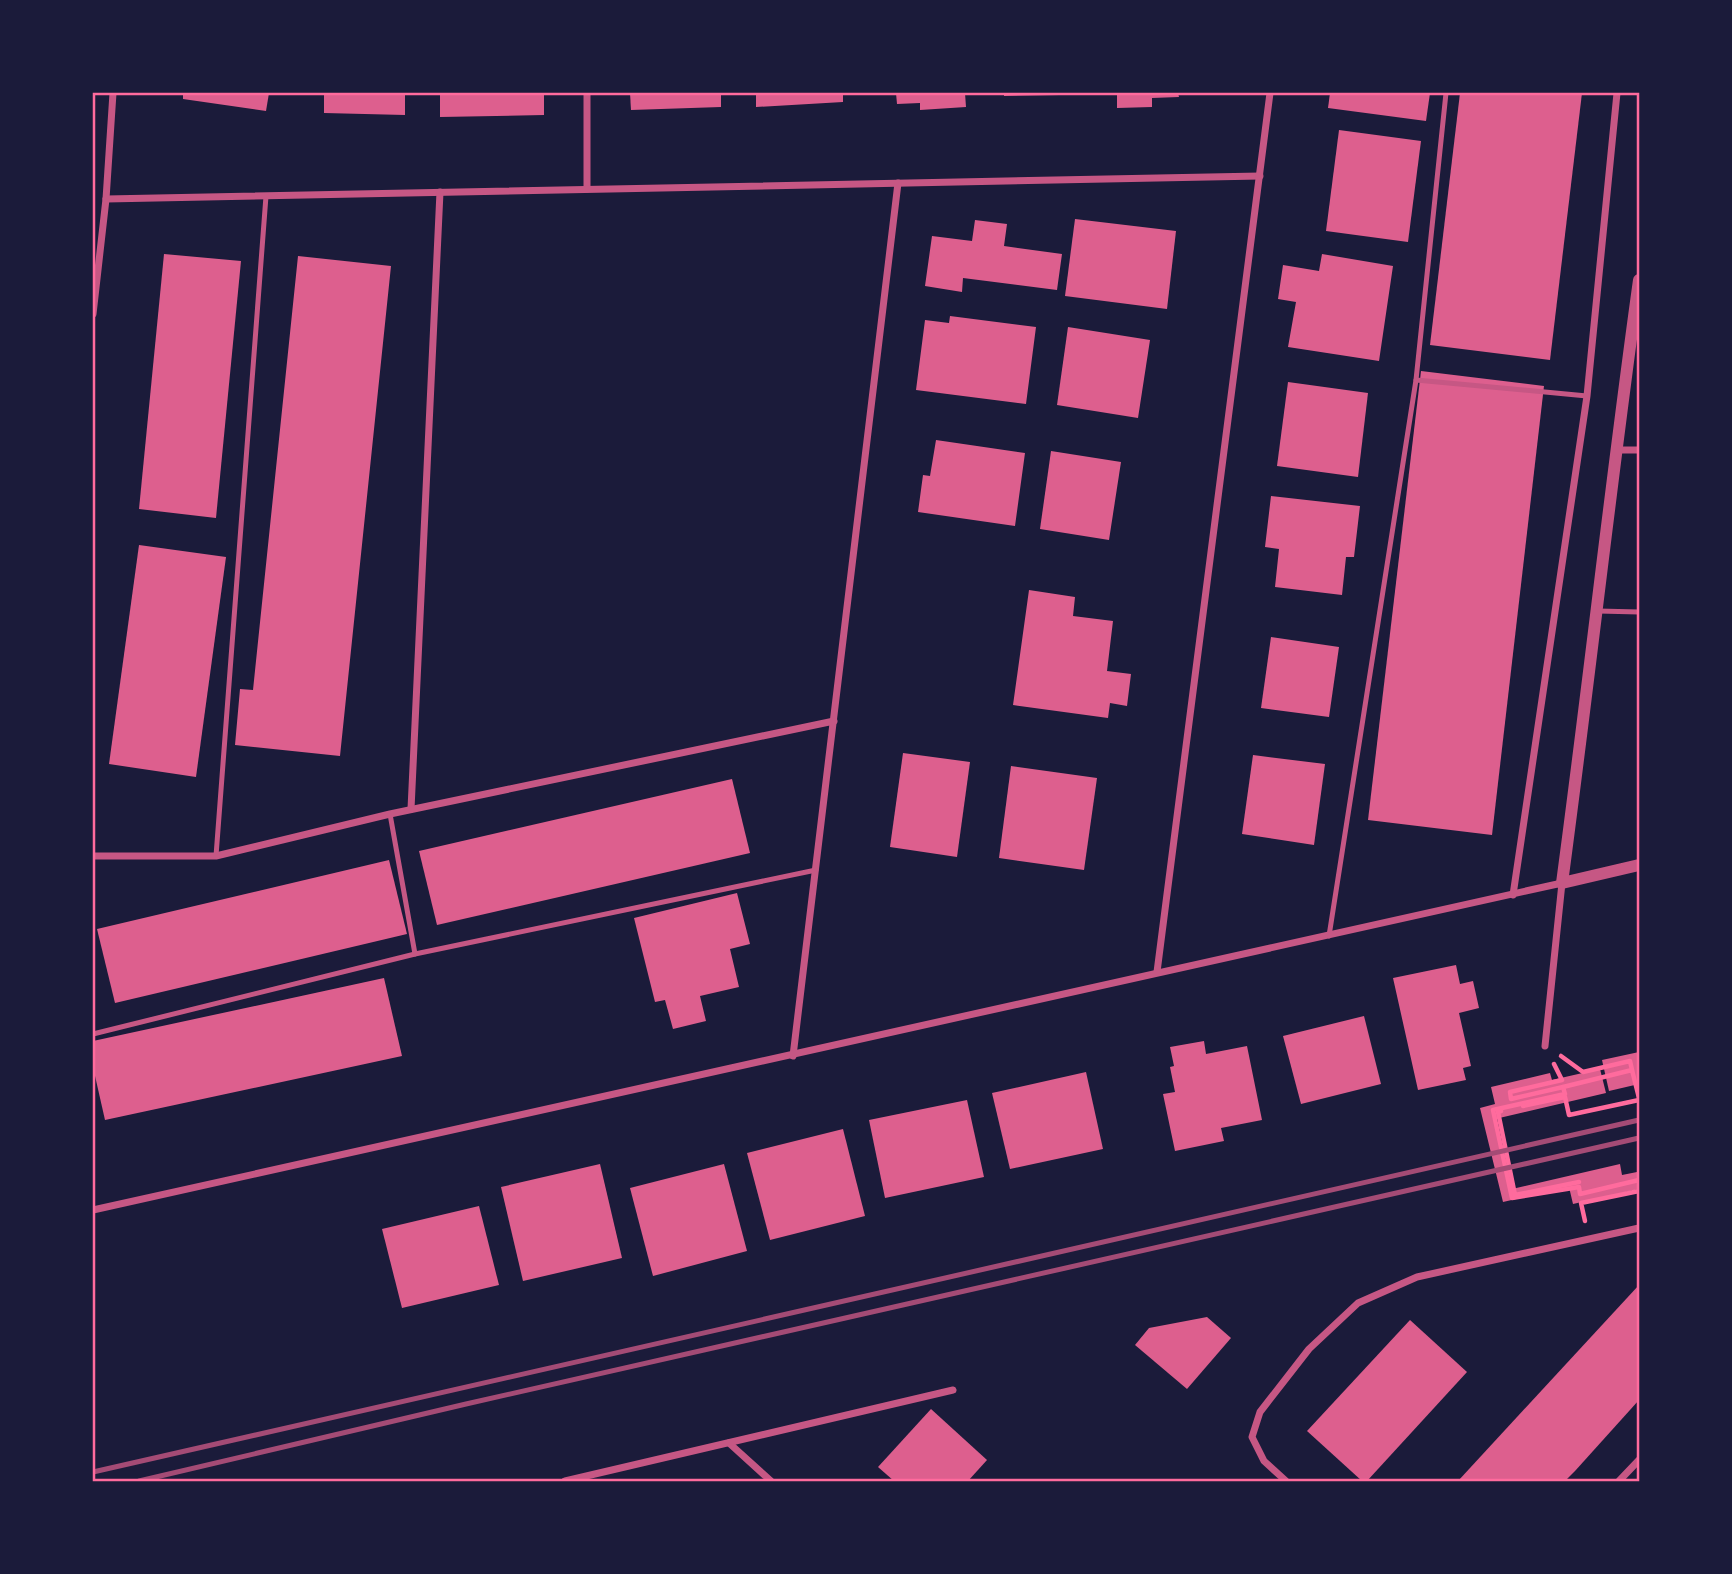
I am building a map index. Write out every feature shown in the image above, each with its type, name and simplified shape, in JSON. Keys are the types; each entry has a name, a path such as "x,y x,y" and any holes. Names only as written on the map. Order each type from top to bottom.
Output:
{"street":[{"path":"93,314 106,199 113,93"},
{"path":"587,93 587,189"},
{"path":"1157,972 1270,93"},
{"path":"1513,895 1587,396 1617,93"},
{"path":"106,199 1260,176"},
{"path":"793,1056 898,183"},
{"path":"411,809 440,192"},
{"path":"1545,1046 1562,883 1598,611 1615,450 1639,280"},
{"path":"1615,450 1639,450"},
{"path":"93,856 216,856 411,809 834,721"},
{"path":"93,1210 793,1056 1639,865"},
{"path":"1286,1481 1264,1461 1252,1437 1260,1412 1309,1349 1358,1303 1417,1277 1639,1228"},
{"path":"565,1481 953,1390"},
{"path":"729,1443 771,1481"},
{"path":"1619,1481 1639,1460"}],"lane":[{"path":"1329,936 1416,380 1446,93"},
{"path":"216,856 266,196"},
{"path":"1416,380 1587,396"},
{"path":"1598,611 1639,612"},
{"path":"390,814 415,954"},
{"path":"93,1034 415,954 816,870"}],"path":[{"path":"1545,1046 1583,1072 1630,1061 1639,1099 1570,1115 1563,1087"},
{"path":"1545,1046 1562,1080 1510,1092 1511,1099 1632,1070"},
{"path":"1565,1096 1493,1110 1512,1198 1579,1184 1580,1194 1639,1180"},
{"path":"1589,1239 1581,1203 1639,1191"}],"building":[{"path":"183,93 269,93 266,111 183,99"},
{"path":"324,93 405,93 405,115 324,113"},
{"path":"440,93 544,93 544,115 440,117"},
{"path":"630,93 721,93 721,107 631,110"},
{"path":"756,93 843,93 843,102 756,107"},
{"path":"896,93 965,93 966,107 920,110 920,103 897,104"},
{"path":"1004,93 1060,93 1060,95 1004,96"},
{"path":"1117,93 1178,93 1179,97 1152,98 1152,107 1117,108"},
{"path":"1330,93 1430,93 1426,121 1328,108"},
{"path":"1460,93 1582,93 1550,360 1430,345"},
{"path":"1339,130 1421,141 1408,242 1326,231"},
{"path":"1075,219 1176,231 1167,309 1065,296"},
{"path":"975,220 1007,224 1004,246 1062,254 1057,290 963,278 962,292 925,286 932,236 972,241"},
{"path":"164,254 241,261 216,518 139,509"},
{"path":"1322,254 1393,266 1379,361 1288,347 1296,302 1278,299 1283,265 1319,271"},
{"path":"298,256 391,266 340,756 235,745 240,689 253,690"},
{"path":"950,316 1036,327 1026,404 916,390 925,320 949,323"},
{"path":"1068,327 1150,340 1138,418 1057,405"},
{"path":"1421,371 1544,386 1492,835 1368,820"},
{"path":"1288,382 1368,393 1358,477 1277,466"},
{"path":"936,440 1025,453 1015,526 918,512 923,475 930,476"},
{"path":"1051,451 1121,462 1109,540 1040,529"},
{"path":"1271,496 1360,506 1354,557 1346,557 1342,595 1275,587 1279,549 1265,547"},
{"path":"139,545 226,557 196,777 109,764"},
{"path":"1029,590 1075,597 1073,616 1113,621 1107,671 1131,674 1127,706 1110,703 1108,718 1013,705"},
{"path":"1271,637 1339,647 1329,717 1261,708"},
{"path":"903,753 970,762 957,857 890,847"},
{"path":"1253,755 1325,764 1314,845 1242,834"},
{"path":"1011,766 1097,778 1084,870 999,858"},
{"path":"732,779 750,853 437,925 419,851"},
{"path":"389,860 407,934 115,1003 97,929"},
{"path":"737,893 750,944 730,949 739,987 700,996 706,1021 673,1029 665,1000 655,1002 634,918"},
{"path":"1456,965 1460,984 1473,981 1479,1008 1459,1013 1471,1066 1463,1068 1466,1080 1418,1090 1393,978"},
{"path":"384,978 402,1056 105,1120 93,1067 93,1041"},
{"path":"1364,1016 1381,1084 1301,1104 1283,1036"},
{"path":"1204,1041 1206,1054 1247,1046 1262,1120 1221,1128 1224,1141 1175,1151 1163,1094 1175,1092 1170,1067 1174,1066 1170,1047"},
{"path":"1639,1052 1639,1084 1609,1091 1602,1060"},
{"path":"1600,1069 1606,1093 1495,1119 1512,1189 1620,1164 1622,1175 1637,1172 1639,1189 1573,1204 1569,1187 1503,1202 1480,1108 1495,1104 1491,1087 1550,1073 1552,1080"},
{"path":"1086,1072 1103,1149 1010,1169 992,1093"},
{"path":"967,1100 984,1177 885,1198 869,1120"},
{"path":"843,1129 865,1216 770,1240 747,1153"},
{"path":"600,1164 622,1258 523,1281 501,1187"},
{"path":"724,1164 747,1251 653,1276 630,1188"},
{"path":"479,1206 499,1285 402,1308 382,1229"},
{"path":"1639,1285 1639,1400 1575,1471 1565,1481 1458,1481"},
{"path":"1207,1317 1231,1338 1187,1389 1135,1345 1149,1328"},
{"path":"1410,1320 1467,1372 1367,1481 1362,1481 1307,1431"},
{"path":"931,1409 987,1460 968,1481 894,1481 878,1467"}],"railway":[{"path":"93,1472 1639,1120"},
{"path":"139,1481 466,1404 1639,1138"}]}
